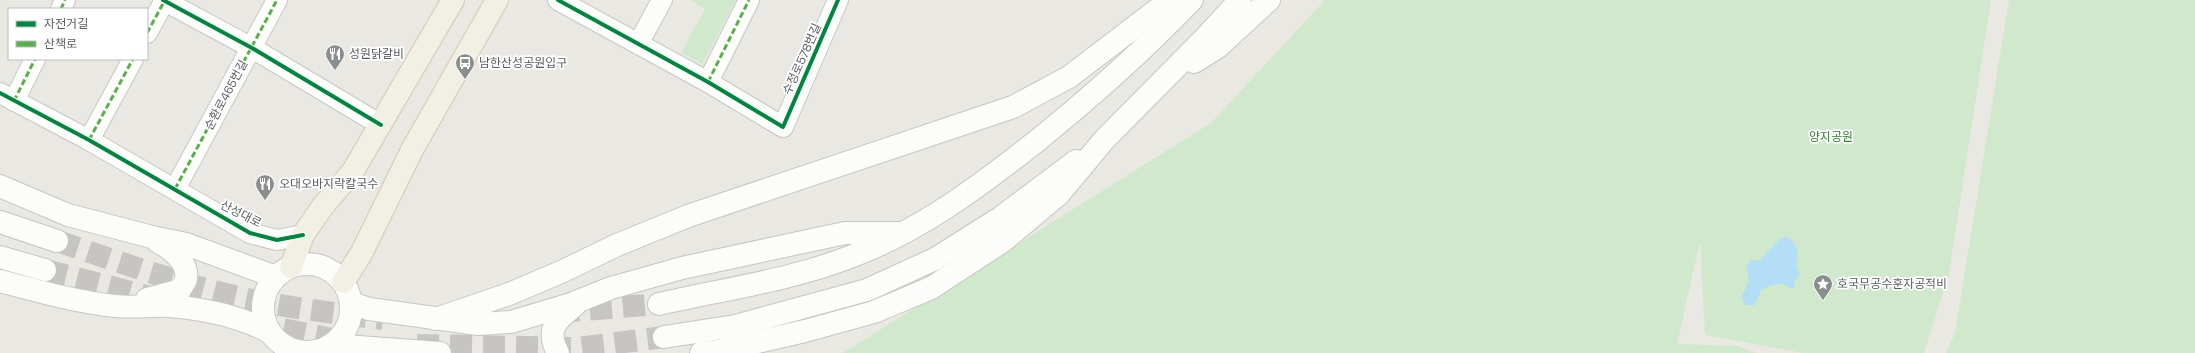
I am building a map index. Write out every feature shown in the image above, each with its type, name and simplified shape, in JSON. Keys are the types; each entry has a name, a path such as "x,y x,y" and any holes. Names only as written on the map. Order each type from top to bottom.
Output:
{"main road":[{"path":"269,332 263,318 263,303 267,289 284,272 303,235 323,206 353,171 453,0"},
{"path":"343,282 361,254 412,150 497,0"},
{"path":"436,319 509,294 561,272 617,245 688,216 1014,107 1068,77 1170,0"},
{"path":"659,304 802,272 855,255 906,232 952,204 1012,160 1078,108 1153,41 1192,0"},
{"path":"701,353 719,351 798,333 874,312 931,288 1003,241 1059,194 1104,140 1240,0"},
{"path":"1162,82 1218,47 1269,0"},
{"path":"664,337 735,326 866,290 935,260 1000,218 1104,140"},
{"path":"0,186 68,214 152,237 186,244 284,272 305,264 320,266 332,272 343,282 351,303 351,315 347,327 341,337 331,345 318,351 306,353 294,351 283,346 269,332 249,321 210,312 170,306 116,306 57,296 0,281"},
{"path":"0,222 57,241"},
{"path":"351,303 369,309 478,324 511,322 581,300 611,288 682,268 845,233 906,232"},
{"path":"116,306 180,290 186,279 185,269 179,257 167,246 152,237"},
{"path":"0,257 45,270"},
{"path":"558,353 553,343 553,328 559,318 581,300"},
{"path":"331,345 440,353"}],"street":[{"path":"148,31 164,0 252,48 380,125"},
{"name":"순환로465번길","path":"175,189 277,0"},
{"path":"558,0 708,82 749,0"},
{"path":"638,44 662,0"},
{"name":"수정로578번길","path":"708,82 783,127 838,0"},
{"path":"7,97 35,60"},
{"path":"89,140 132,60"},
{"name":"산성대로","path":"7,97 89,140 250,233 277,240 303,235"}],"green space":[{"path":"691,0 736,0 702,64 681,53 705,9"},
{"name":"양지공원","path":"1325,0 1991,0 1949,273 1924,353 1804,353 1705,335 1700,241 1677,344 1737,346 1756,353 843,353 1211,123"},
{"path":"2009,0 2195,0 2195,353 1946,353 1955,333"}],"water":[{"path":"1787,237 1794,243 1797,250 1796,267 1800,274 1794,282 1795,286 1791,289 1780,284 1769,286 1761,290 1755,305 1746,305 1742,297 1747,286 1748,275 1746,268 1750,260 1758,261 1781,238"}],"tunnel":[{"path":"57,241 164,277 230,295 287,306 383,319"},
{"path":"45,270 166,301"},
{"path":"557,312 659,304"},
{"path":"251,323 353,343"},
{"path":"417,345 577,348 664,337"}],"marked path":[{"path":"61,8 65,0"},
{"path":"148,31 165,0"},
{"path":"175,189 277,0"},
{"path":"708,82 749,0"},
{"path":"14,101 34,60"},
{"path":"89,140 132,60"}],"cycle path":[{"path":"163,0 252,48 381,125"},
{"path":"558,0 708,82 783,127 838,0"},
{"path":"0,93 89,140 250,233 277,240 303,235"}],"place":[{"name":"성원닭갈비","path":"335,71"},
{"name":"남한산성공원입구","path":"465,80"},
{"name":"오대오바지락칼국수","path":"265,201"},
{"name":"호국무공수훈자공적비","path":"1823,301"}]}
